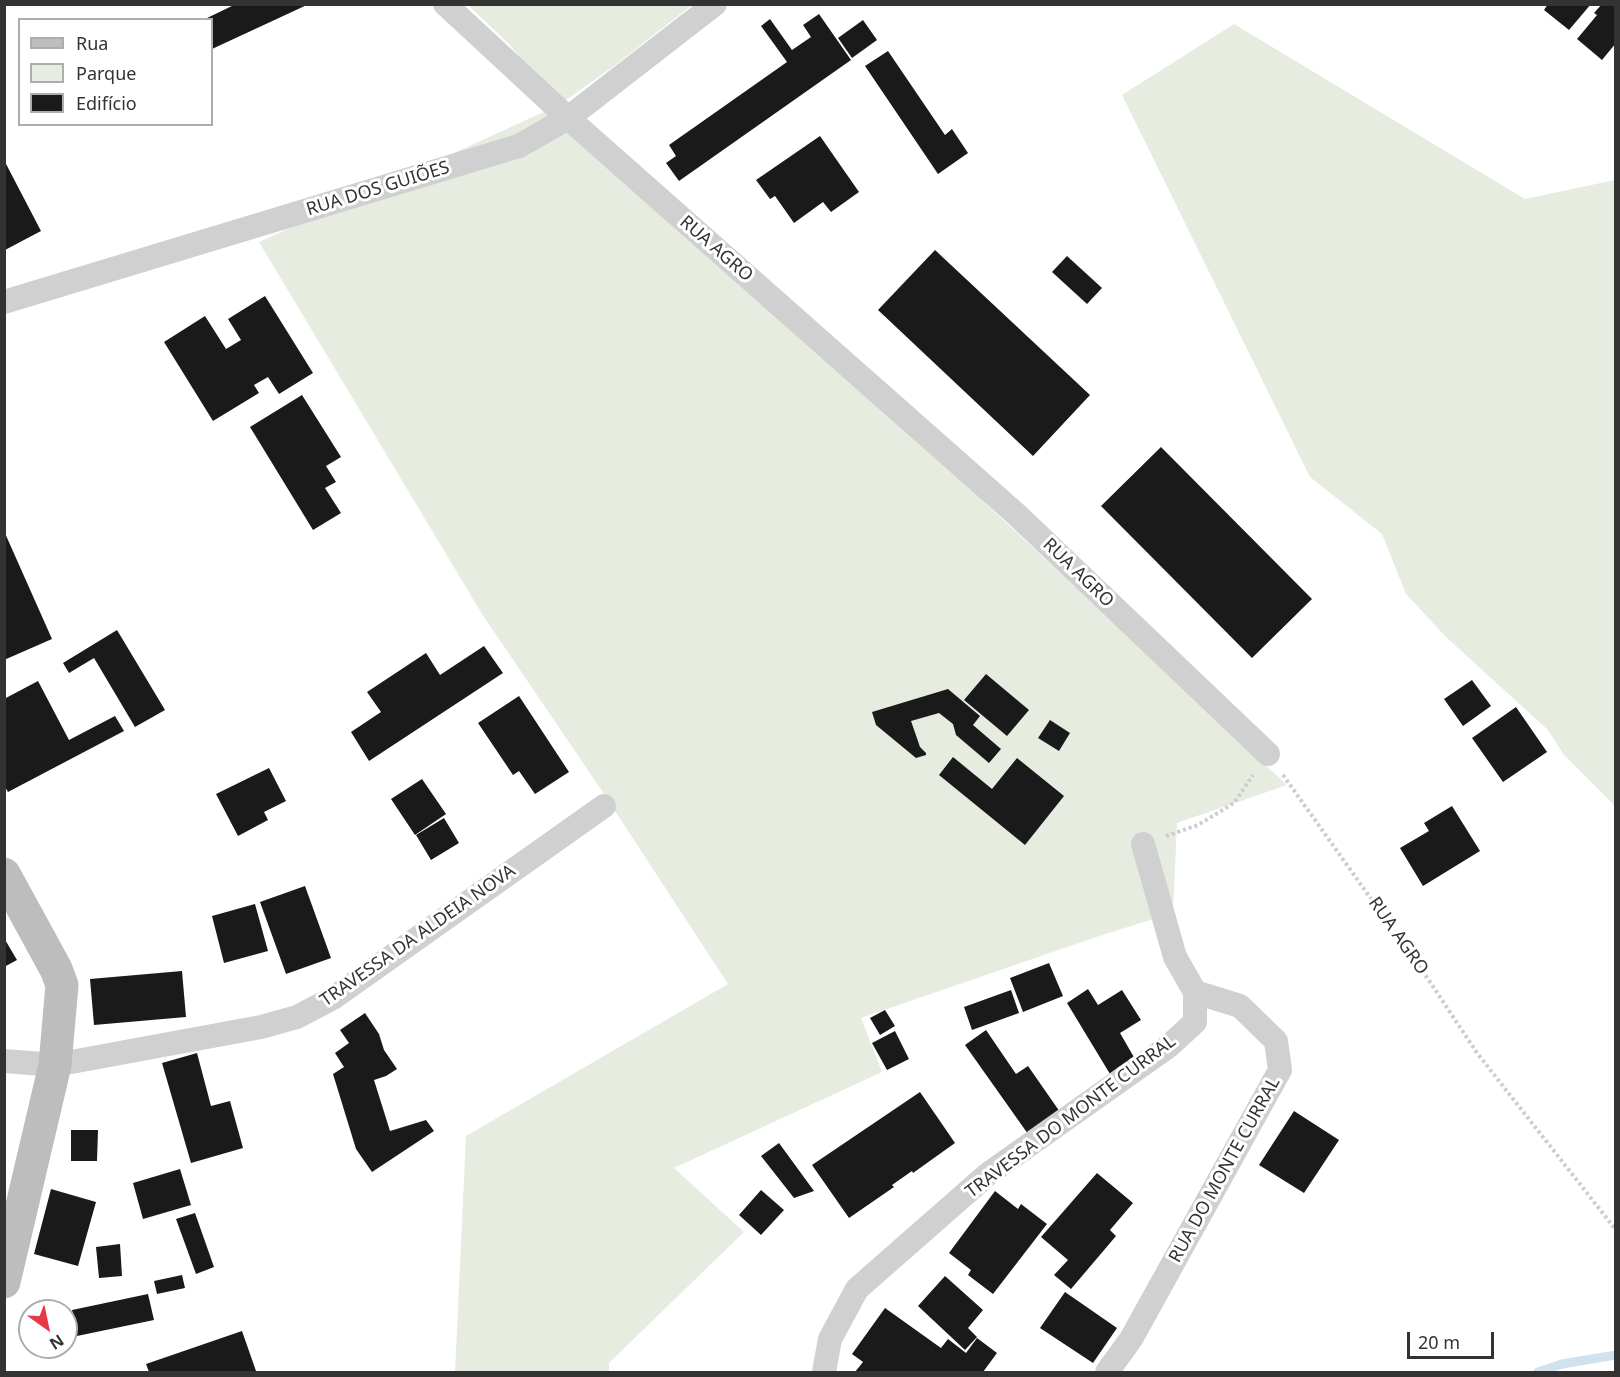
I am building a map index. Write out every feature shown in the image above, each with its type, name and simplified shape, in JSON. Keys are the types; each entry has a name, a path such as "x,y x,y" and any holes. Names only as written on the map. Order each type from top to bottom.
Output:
{"street":[{"name":"RUA AGRO","path":"445,4 568,118 1016,514 1268,754"},
{"name":"RUA DOS GUIÕES","path":"4,302 519,146 568,118 715,4"},
{"name":"TRAVESSA DA ALDEIA NOVA","path":"4,1061 55,1065 261,1027 307,1012 343,991 604,806"},
{"path":"1143,844 1175,957 1195,992"},
{"path":"4,874 56,969 62,985 55,1065 4,1282"},
{"name":"TRAVESSA DO MONTE CURRAL","path":"824,1372 830,1339 857,1290 988,1174 1169,1046 1195,1022 1195,992"},
{"name":"RUA DO MONTE CURRAL","path":"1107,1372 1131,1339 1280,1070 1276,1041 1240,1006 1195,992"}],"path":[{"path":"1143,844 1198,825 1234,803 1268,754"},
{"name":"RUA AGRO","path":"1268,754 1415,960 1477,1053 1616,1230"}],"green space":[{"path":"468,5 692,5 614,66 559,105 509,44"},
{"path":"1234,24 1525,199 1615,180 1615,806 1564,755 1548,730 1446,637 1406,594 1382,534 1310,477 1122,95"},
{"path":"559,105 1287,785 1177,823 1173,913 861,1018 882,1072 674,1168 744,1232 609,1363 609,1372 455,1372 466,1136 728,984 602,791 482,614 259,242"}],"building":[{"path":"236,4 309,4 213,49 213,18 207,18"},
{"path":"1548,4 1591,4 1569,30 1544,10"},
{"path":"1602,4 1616,4 1616,43 1602,60 1577,39 1597,15 1594,13"},
{"path":"819,14 851,60 679,181 666,163 676,156 669,145 787,62 761,26 770,19 792,50 811,37 803,25"},
{"path":"863,20 877,40 852,58 838,38"},
{"path":"888,51 945,135 952,129 968,153 938,174 865,66"},
{"path":"820,136 859,192 831,212 823,202 794,223 775,196 770,199 756,180"},
{"path":"5,162 41,231 5,250"},
{"path":"935,250 1090,395 1033,456 878,310"},
{"path":"1067,256 1102,288 1087,304 1052,272"},
{"path":"265,296 313,373 279,394 268,377 254,385 259,393 213,421 164,342 205,316 226,349 241,340 228,319"},
{"path":"302,395 341,457 326,466 336,482 325,488 341,513 313,530 250,427"},
{"path":"1161,447 1312,599 1252,658 1101,506"},
{"path":"4,531 52,639 4,660"},
{"path":"117,630 165,710 135,727 94,658 69,673 63,663"},
{"path":"484,646 503,673 369,761 351,732 381,712 367,692 426,653 440,675"},
{"path":"986,674 1029,710 1007,736 964,700"},
{"path":"1472,680 1491,706 1463,726 1444,699"},
{"path":"38,681 69,740 115,716 124,731 8,792 4,785 4,699"},
{"path":"948,689 980,716 973,725 1001,749 989,763 956,735 953,724 939,713 911,721 920,747 926,753 916,758 876,725 872,712"},
{"path":"519,696 569,772 535,794 519,771 513,775 478,723"},
{"path":"1516,707 1547,752 1503,782 1472,738"},
{"path":"1050,720 1070,733 1059,751 1038,738"},
{"path":"953,757 992,789 1017,758 1064,796 1025,845 939,775"},
{"path":"269,768 286,801 264,812 268,820 238,836 216,794"},
{"path":"422,779 446,814 415,835 391,799"},
{"path":"1452,806 1480,851 1423,886 1400,848 1429,831 1424,823"},
{"path":"444,818 459,843 431,860 416,835"},
{"path":"305,886 331,958 286,974 260,902"},
{"path":"255,904 268,951 224,963 212,916"},
{"path":"4,938 17,960 4,967"},
{"path":"1049,963 1063,996 1023,1012 1010,978"},
{"path":"182,971 186,1017 94,1025 90,979"},
{"path":"1088,989 1098,1005 1122,990 1141,1020 1120,1033 1135,1059 1110,1074 1067,1003"},
{"path":"1011,990 1019,1013 972,1030 964,1007"},
{"path":"885,1010 895,1026 880,1035 870,1018"},
{"path":"365,1013 379,1034 384,1050 397,1069 374,1080 390,1131 426,1120 434,1131 372,1172 356,1149 333,1074 344,1067 335,1053 349,1043 340,1030"},
{"path":"986,1030 1016,1074 1028,1066 1060,1112 1028,1134 965,1045"},
{"path":"895,1031 909,1059 887,1070 872,1043"},
{"path":"197,1053 211,1106 230,1101 243,1148 191,1163 162,1063"},
{"path":"920,1092 955,1143 892,1185 894,1187 849,1218 812,1165"},
{"path":"1294,1111 1339,1140 1304,1193 1259,1165"},
{"path":"71,1130 98,1130 97,1161 71,1161"},
{"path":"779,1143 814,1191 794,1198 761,1156"},
{"path":"180,1169 191,1205 143,1219 133,1183"},
{"path":"1097,1173 1133,1203 1110,1230 1116,1236 1071,1289 1054,1275 1068,1260 1041,1237"},
{"path":"51,1189 96,1202 78,1266 34,1254"},
{"path":"761,1190 784,1210 761,1235 739,1215"},
{"path":"995,1191 1018,1209 1021,1204 1047,1224 993,1294 968,1275 971,1270 949,1253"},
{"path":"195,1213 214,1267 196,1274 176,1219"},
{"path":"120,1244 122,1276 99,1278 96,1247"},
{"path":"182,1275 185,1288 157,1294 154,1281"},
{"path":"945,1276 983,1310 968,1328 977,1337 965,1350 918,1306"},
{"path":"1065,1292 1117,1328 1093,1363 1040,1328"},
{"path":"148,1294 154,1320 78,1336 78,1309"},
{"path":"885,1308 941,1348 948,1339 966,1353 977,1338 997,1353 983,1372 855,1372 863,1362 852,1354"},
{"path":"242,1331 256,1371 149,1372 146,1364"}],"waterway":[{"path":"1538,1372 1562,1364 1616,1355"}]}
